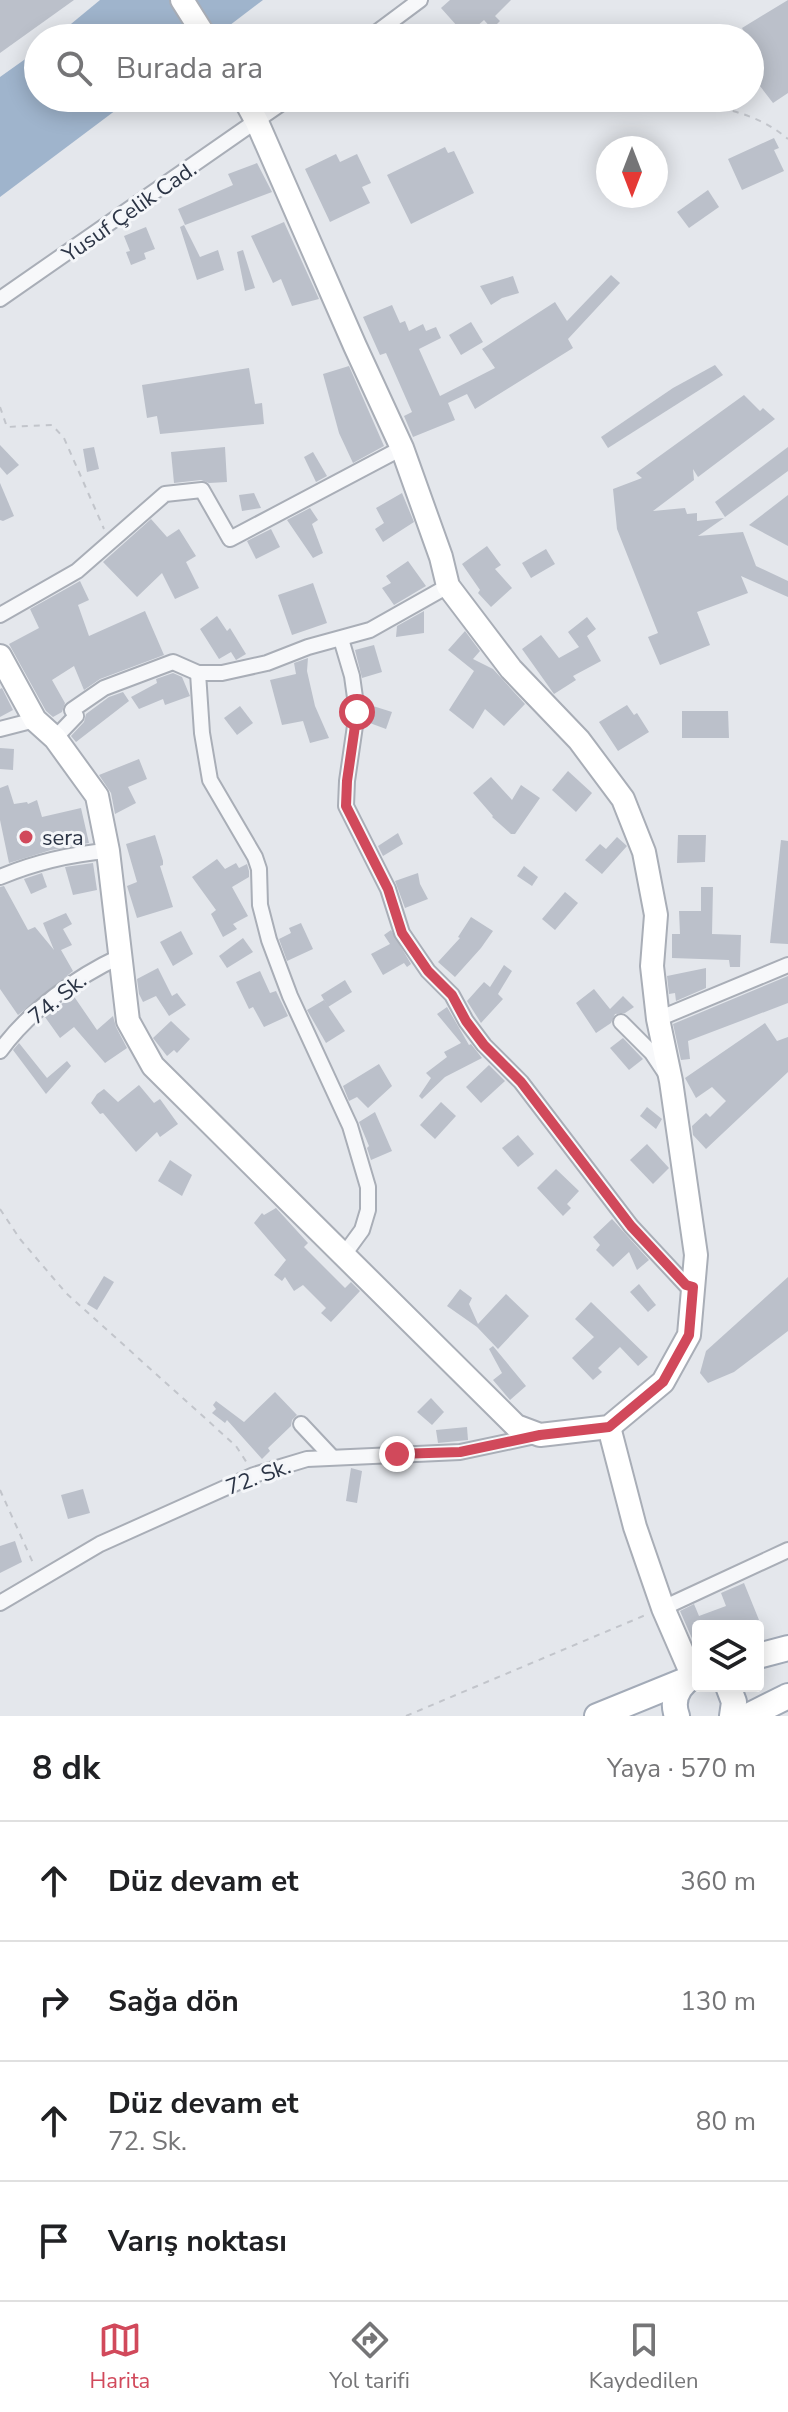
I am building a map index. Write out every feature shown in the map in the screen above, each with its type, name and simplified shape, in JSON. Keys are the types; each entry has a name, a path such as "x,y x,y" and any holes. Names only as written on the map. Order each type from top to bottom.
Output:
{"main road":[{"path":"764,1654 788,1648"},
{"path":"597,1716 692,1678"},
{"path":"677,1716 675,1700 678,1690 692,1679"},
{"path":"730,1692 734,1702 732,1716"},
{"path":"748,1716 788,1696"}],"street":[{"path":"182,0 197,24"},
{"path":"388,24 420,0"},
{"name":"Yusuf Çelik Cad.","path":"0,299 246,112"},
{"path":"0,656 35,720 55,738 97,796 108,851 128,1021 153,1066 516,1426 540,1435 609,1427 663,1382 689,1335 696,1255 671,1081 658,1019 652,966 656,915 644,852 623,799 579,740 511,669 448,586 441,557 402,448 251,112"},
{"path":"0,615 77,571 165,494 202,490 230,539 402,448"},
{"path":"55,738 76,716 72,710 104,688 173,662 198,673 222,673 267,663 308,647 370,630 420,599 448,586"},
{"path":"341,639 352,676 357,712 346,806 388,889 402,933 428,971 452,995 484,1045 521,1082 631,1226 686,1285 693,1287"},
{"path":"198,673 202,733 210,780 255,857 259,869 260,905 269,940 290,996 350,1126 368,1187 368,1210 362,1230 343,1256"},
{"path":"0,729 35,720"},
{"path":"0,877 70,854 108,851"},
{"name":"74. Sk.","path":"0,1051 8,1039 59,993 93,969 121,956"},
{"path":"658,1019 788,965"},
{"path":"621,1022 652,1053 671,1081"},
{"path":"301,1424 332,1457"},
{"path":"609,1427 635,1527 663,1608 692,1668"},
{"name":"72. Sk.","path":"0,1603 100,1544 254,1475 307,1459 460,1452 540,1435"},
{"path":"663,1608 788,1550"}],"path":[{"path":"743,112 774,127 788,139"},
{"path":"0,407 7,427 52,425 64,438 109,544"},
{"path":"0,1209 20,1239 66,1293 236,1446 254,1475"},
{"path":"0,1490 40,1577"},
{"path":"406,1716 663,1608"}],"water":[{"path":"100,0 263,0 231,24 71,24"},
{"path":"24,60 24,112 113,112 0,197 0,77"}],"building":[{"path":"0,0 74,0 40,24 24,24 24,36 0,53"},
{"path":"450,0 511,0 495,16 500,21 497,24 488,24 484,20 480,24 455,24 441,8"},
{"path":"788,0 788,93 773,103 764,91 764,24 749,24"},
{"path":"774,138 779,148 774,150 784,171 742,190 728,159"},
{"path":"445,147 448,153 454,151 474,193 411,224 387,175"},
{"path":"336,154 340,162 357,154 371,183 362,187 370,203 330,222 305,169"},
{"path":"257,163 272,192 185,225 178,209 233,185 228,174"},
{"path":"708,190 719,207 689,228 677,212"},
{"path":"284,222 319,299 292,306 281,279 273,283 251,236"},
{"path":"184,225 200,257 218,250 224,270 197,280 180,227"},
{"path":"146,227 155,249 144,253 146,259 131,265 124,236"},
{"path":"243,250 255,288 245,291 237,252"},
{"path":"611,275 620,283 568,339 573,348 475,409 467,394 448,403 455,420 413,437 404,416 412,412 386,353 380,355 363,317 392,305 400,323 405,321 409,331 423,324 426,331 436,327 441,338 419,349 440,396 495,368 482,349 555,302 567,321"},
{"path":"513,276 519,293 491,305 480,286"},
{"path":"471,322 483,342 461,355 449,335"},
{"path":"715,365 723,375 608,448 601,437 673,388"},
{"path":"349,366 384,446 353,463 339,433 323,374"},
{"path":"249,368 255,404 262,403 264,424 160,434 157,416 147,418 142,385"},
{"path":"744,395 760,411 763,408 775,419 698,477 693,469 694,480 653,511 685,508 687,514 697,513 697,521 724,518 698,536 743,532 756,566 788,581 788,597 741,576 748,593 697,612 710,645 660,665 648,637 658,633 617,529 613,489 642,478 636,473"},
{"path":"0,445 19,465 7,475 0,467"},
{"path":"94,447 99,469 87,472 83,449"},
{"path":"225,447 227,482 201,480 174,483 171,452"},
{"path":"788,447 788,471 725,517 715,502"},
{"path":"313,452 327,476 316,482 304,457"},
{"path":"0,483 14,516 3,521 0,520"},
{"path":"254,493 261,508 242,511 239,495"},
{"path":"402,493 414,522 383,542 375,529 384,523 376,508"},
{"path":"788,495 788,546 749,525"},
{"path":"310,508 318,520 312,524 323,553 313,558 287,520"},
{"path":"151,519 167,537 179,529 196,556 186,562 199,588 175,599 162,573 137,597 103,562"},
{"path":"271,529 280,547 256,559 247,541"},
{"path":"487,546 501,565 495,569 512,588 491,607 478,593 480,590 462,564"},
{"path":"546,549 555,564 531,578 522,563"},
{"path":"408,561 426,586 394,605 382,588 391,583 386,576"},
{"path":"80,581 89,600 78,605 89,636 145,611 164,655 100,679 84,690 74,666 52,680 65,703 62,712 53,717 46,711 9,644 39,628 30,609"},
{"path":"313,583 327,623 292,635 278,595"},
{"path":"424,611 424,633 396,637 397,626"},
{"path":"217,616 227,631 230,628 246,654 236,660 231,652 219,659 200,629"},
{"path":"587,617 596,629 587,636 601,661 573,676 576,680 554,694 522,649 541,635 559,658 579,647 568,632"},
{"path":"465,631 480,651 473,659 493,669 525,704 504,726 485,709 473,729 449,710 474,671 448,650"},
{"path":"374,645 382,672 362,678 355,650"},
{"path":"308,658 307,671 315,706 329,738 310,743 303,721 282,725 270,680 296,674 294,663"},
{"path":"173,673 182,677 190,696 165,705 163,699 139,709 131,697 157,683 156,679"},
{"path":"0,689 13,710 0,717"},
{"path":"123,692 129,701 76,742 71,736 84,722 86,714 109,697"},
{"path":"627,705 634,715 637,713 649,732 618,751 599,722"},
{"path":"240,706 253,723 237,735 224,718"},
{"path":"373,706 392,712 386,729 367,722"},
{"path":"682,711 728,711 729,738 682,738"},
{"path":"0,748 14,749 13,770 0,769"},
{"path":"139,759 147,779 128,787 136,803 115,814 111,793 99,775"},
{"path":"568,771 592,793 576,812 552,790"},
{"path":"491,777 512,800 521,785 540,798 515,834 492,817 473,793"},
{"path":"8,785 14,804 37,800 42,817 81,808 89,843 51,850 9,863 0,820 0,788"},
{"path":"398,833 403,844 383,856 378,846"},
{"path":"155,835 163,861 160,866 173,907 137,918 127,886 137,882 126,844"},
{"path":"678,835 706,835 705,862 677,863"},
{"path":"617,837 627,846 602,874 585,860 600,844 606,849"},
{"path":"781,840 788,841 788,944 770,943"},
{"path":"217,859 225,869 236,863 239,868 247,864 249,871 249,877 232,887 248,916 233,924 237,929 223,937 211,914 216,910 192,877"},
{"path":"93,863 97,890 73,895 65,867"},
{"path":"524,866 538,877 532,886 517,876"},
{"path":"42,873 47,887 31,894 24,879"},
{"path":"418,873 428,899 405,908 395,881"},
{"path":"4,886 28,930 35,927 54,950 43,923 66,913 72,924 63,929 72,945 61,950 73,971 18,1015 0,989 0,887"},
{"path":"701,887 713,887 712,934 741,935 740,967 730,967 729,960 672,958 672,934 680,934 679,911 701,911"},
{"path":"565,892 578,903 555,930 542,919"},
{"path":"471,917 493,931 455,977 438,962 460,938"},
{"path":"301,923 313,949 287,961 279,939 291,933 289,928"},
{"path":"391,930 411,964 407,967 404,963 383,975 371,954 390,944 384,935"},
{"path":"181,931 193,954 173,966 160,942"},
{"path":"243,938 253,952 227,968 219,956"},
{"path":"504,965 512,971 498,994 503,999 481,1023 467,1001 484,982 490,987"},
{"path":"158,968 172,996 177,993 186,1005 169,1016 156,996 143,1002 139,994 137,979"},
{"path":"706,968 706,988 676,1001 675,993 669,994 667,976"},
{"path":"260,971 270,993 276,991 288,1016 264,1027 253,1007 249,1009 236,982"},
{"path":"788,976 788,1003 688,1041 690,1059 681,1060 673,1024"},
{"path":"345,980 352,992 328,1007 321,995"},
{"path":"594,989 610,1009 623,996 634,1007 625,1013 615,1014 611,1023 596,1033 576,1003"},
{"path":"73,995 97,1030 113,1016 127,1048 105,1063 74,1027 60,1038 45,1017"},
{"path":"324,1000 345,1031 326,1043 307,1010"},
{"path":"447,1007 469,1045 482,1058 445,1077 422,1099 419,1096 431,1078 426,1073 447,1057 444,1052 461,1043 437,1014"},
{"path":"171,1021 190,1039 177,1053 174,1050 167,1056 153,1038"},
{"path":"765,1023 777,1041 788,1037 788,1072 706,1149 693,1135 692,1126 706,1113 710,1117 726,1101 712,1087 696,1098 685,1078"},
{"path":"623,1038 643,1059 629,1070 610,1048"},
{"path":"19,1043 47,1078 67,1061 71,1066 46,1094 13,1050"},
{"path":"379,1064 392,1086 368,1108 357,1097 349,1101 343,1086"},
{"path":"489,1065 505,1081 481,1103 466,1087"},
{"path":"139,1085 154,1103 160,1099 178,1124 160,1137 157,1132 136,1152 91,1103 104,1089 118,1102"},
{"path":"441,1102 456,1116 435,1139 420,1125"},
{"path":"647,1107 662,1119 656,1129 640,1116"},
{"path":"375,1112 392,1151 371,1160 359,1122"},
{"path":"518,1135 534,1154 518,1167 502,1148"},
{"path":"647,1144 669,1168 653,1184 630,1160"},
{"path":"170,1160 192,1175 182,1196 158,1181"},
{"path":"556,1169 579,1191 567,1204 571,1208 563,1216 537,1188"},
{"path":"276,1208 308,1243 304,1247 345,1288 351,1282 360,1291 331,1322 321,1313 326,1308 303,1285 294,1291 285,1277 282,1281 274,1275 286,1260 254,1223 262,1213 264,1215"},
{"path":"612,1219 649,1260 637,1270 629,1252 613,1267 596,1250 600,1245 593,1237"},
{"path":"104,1276 114,1282 97,1310 87,1304"},
{"path":"788,1277 788,1331 734,1372 708,1383 700,1373 706,1351"},
{"path":"639,1284 656,1305 648,1312 630,1292"},
{"path":"460,1289 472,1298 469,1304 478,1324 506,1294 529,1316 498,1349 477,1327 447,1306"},
{"path":"591,1302 648,1357 638,1366 620,1347 598,1368 602,1372 593,1380 572,1358 594,1337 575,1319"},
{"path":"493,1346 526,1386 510,1400 493,1380 502,1373 489,1349"},
{"path":"275,1392 297,1415 262,1459 227,1420 225,1423 212,1413 216,1409 213,1405 216,1401 244,1422"},
{"path":"431,1398 444,1412 432,1425 417,1412"},
{"path":"467,1427 468,1440 438,1443 436,1430"},
{"path":"351,1468 362,1471 357,1503 346,1501"},
{"path":"83,1489 90,1513 68,1519 61,1495"},
{"path":"15,1541 22,1562 0,1573 0,1546"},
{"path":"744,1583 759,1620 692,1620 692,1638 680,1611 694,1604 699,1616 726,1606 721,1593"}],"place":[{"name":"sera","path":"26,837"}],"route":[{"path":"357,712 346,806 388,889 402,933 428,971 452,995 484,1045 521,1082 631,1226 686,1285 693,1287 689,1335 663,1382 609,1427 540,1435 460,1452 397,1454"}]}
